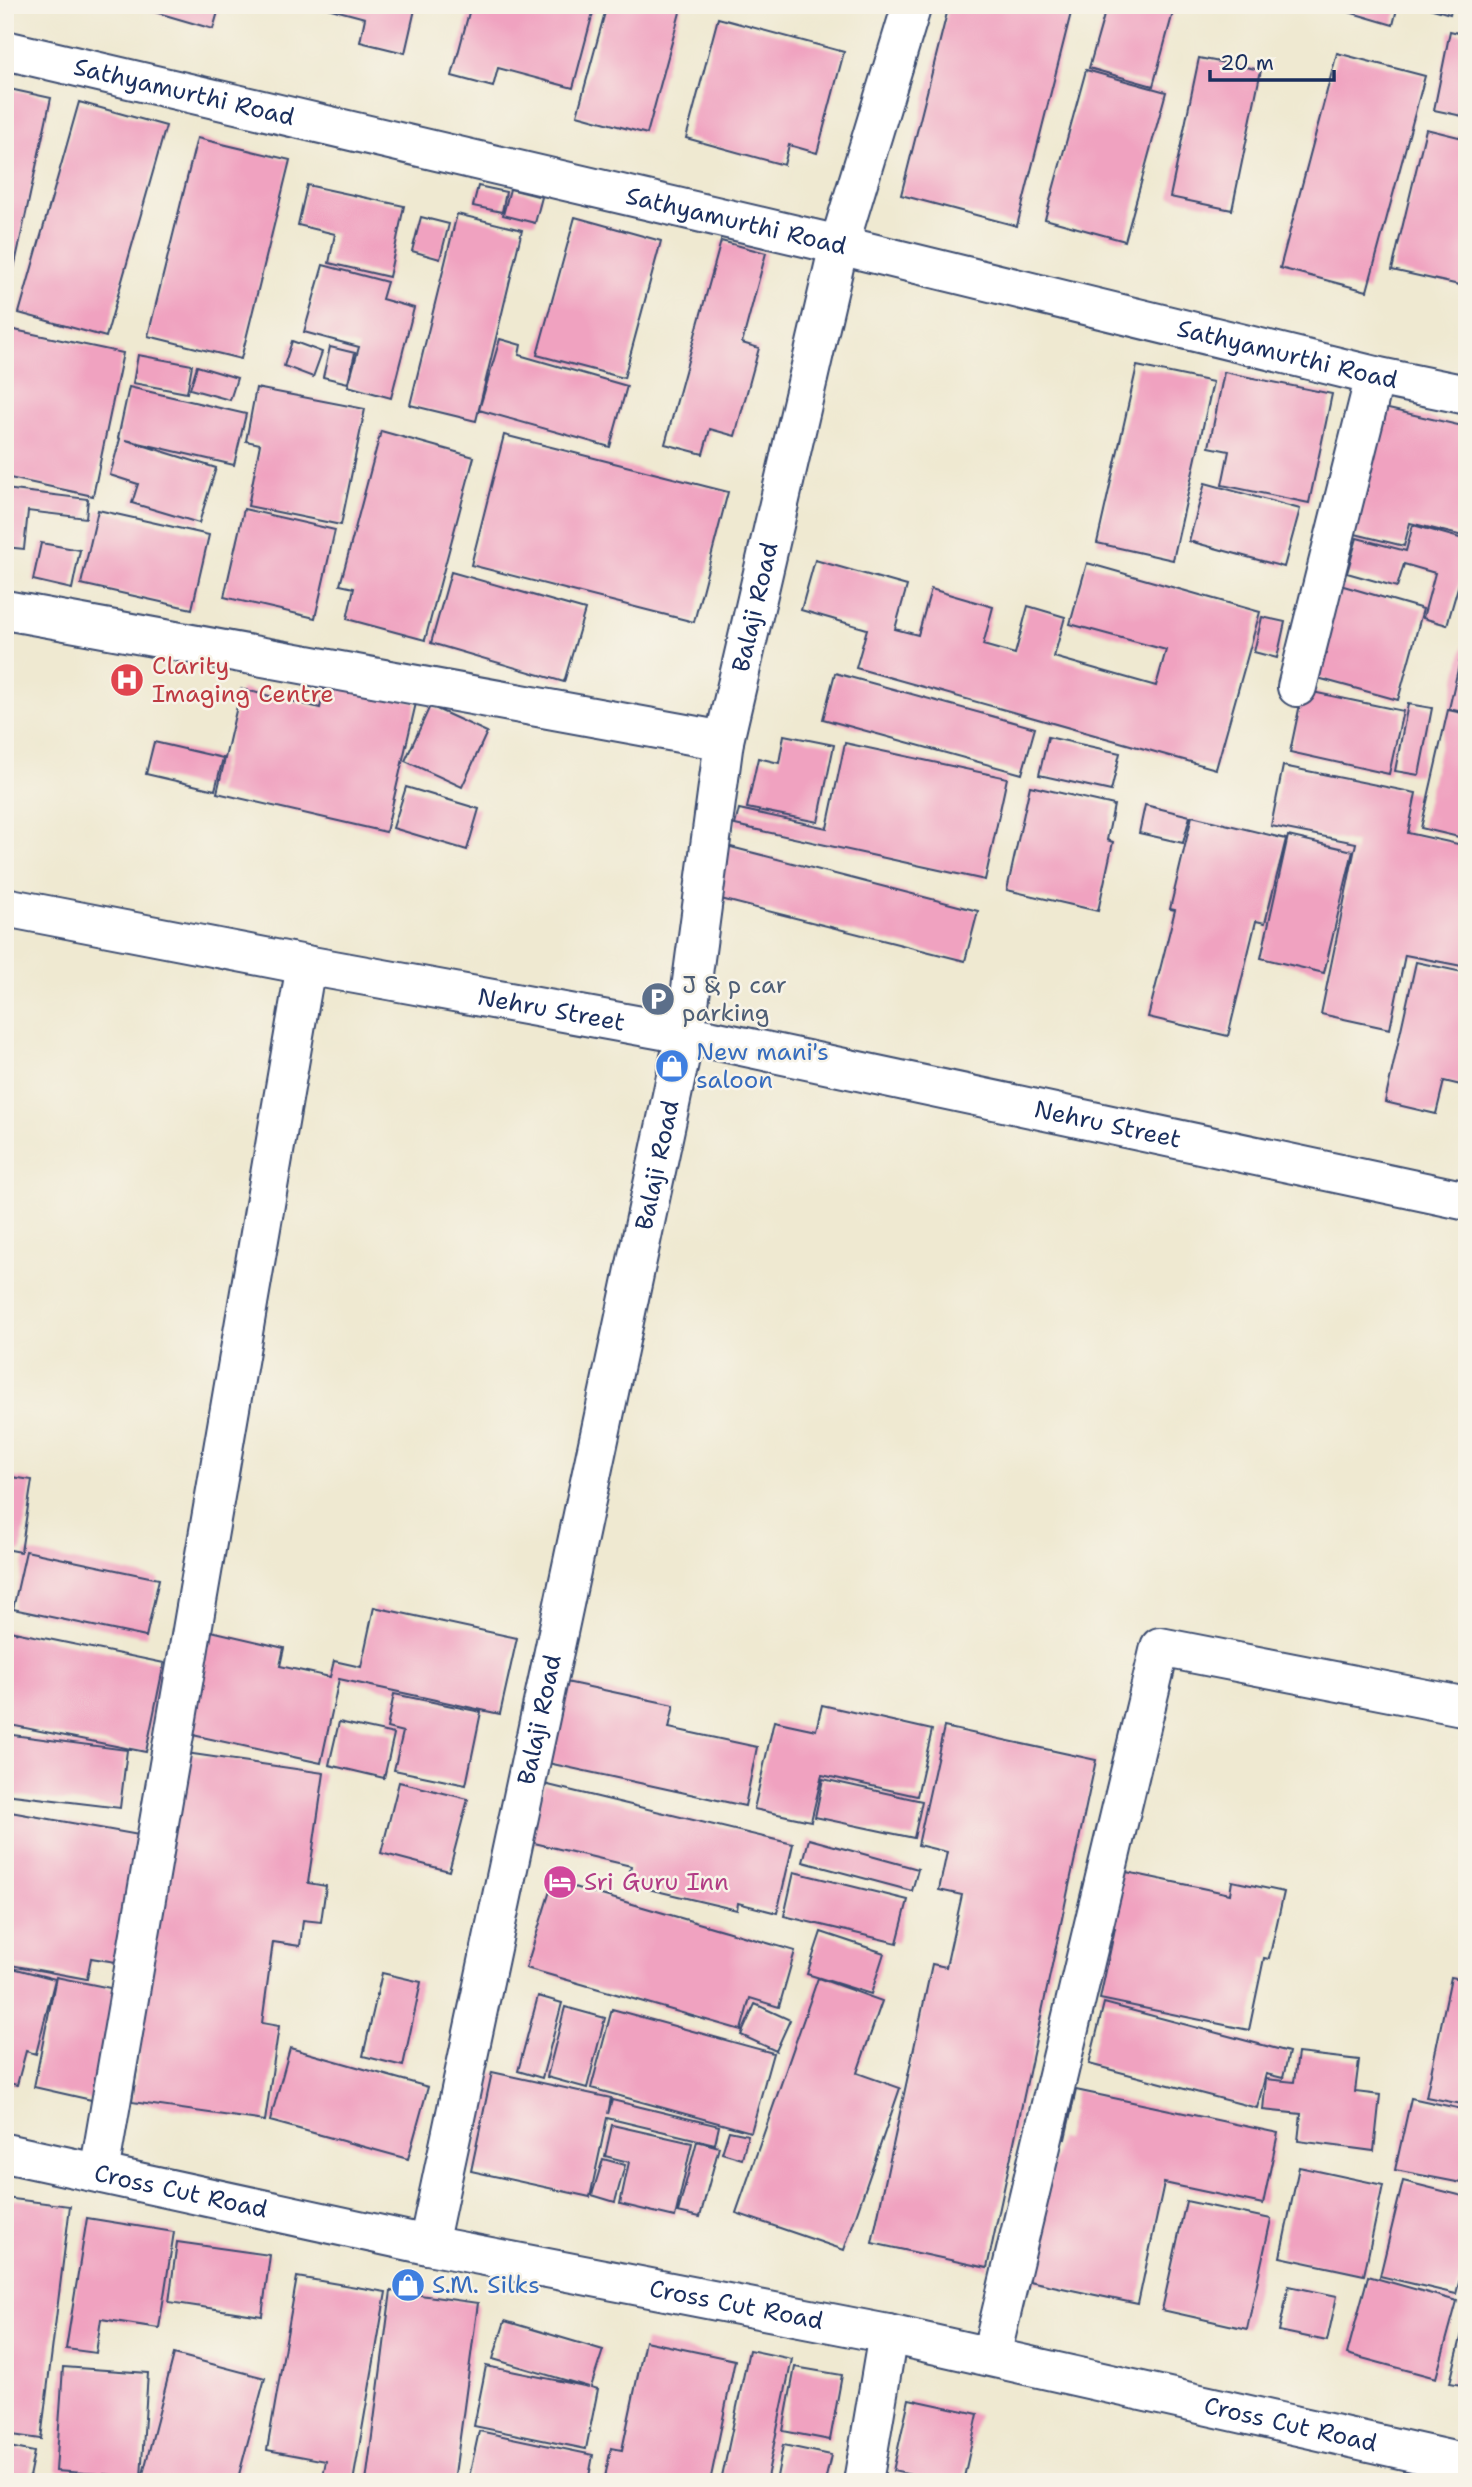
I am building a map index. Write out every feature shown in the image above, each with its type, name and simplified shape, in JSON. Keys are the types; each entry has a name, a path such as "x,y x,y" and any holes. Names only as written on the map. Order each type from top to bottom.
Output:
{"street":[{"name":"Balaji Road","path":"428,2245 685,1034 724,741 839,245 912,5"},
{"name":"Sathyamurthi Road","path":"5,50 839,245 1375,376 1467,395"},
{"path":"1297,687 1375,376"},
{"path":"5,610 724,741"},
{"name":"Nehru Street","path":"5,907 685,1034 1467,1201"},
{"path":"99,2173 306,965"},
{"path":"991,2356 1160,1647 1467,1707"},
{"name":"Cross Cut Road","path":"5,2152 428,2245 888,2334 1467,2464"},
{"path":"863,2482 888,2334"}],"building":[{"path":"141,5 220,5 213,29 141,8"},
{"path":"316,5 416,5 405,53 360,42 365,18"},
{"path":"471,5 595,5 573,88 498,68 493,87 452,76"},
{"path":"607,5 682,5 647,134 577,115"},
{"path":"949,5 1073,5 1017,226 901,195"},
{"path":"1107,5 1175,5 1153,86 1089,68"},
{"path":"1325,5 1398,5 1393,25"},
{"path":"1419,5 1453,5 1450,14"},
{"path":"718,18 844,52 817,153 789,145 784,165 686,138"},
{"path":"1450,31 1467,35 1467,117 1434,110"},
{"path":"1337,53 1425,76 1367,291 1280,268"},
{"path":"1199,58 1261,70 1232,210 1170,197"},
{"path":"1086,70 1166,92 1125,241 1045,219"},
{"path":"5,88 51,98 13,273 5,271"},
{"path":"79,102 166,126 106,337 19,313"},
{"path":"1426,129 1467,139 1467,274 1464,286 1392,270"},
{"path":"197,138 290,160 241,359 148,336"},
{"path":"307,185 404,206 389,277 329,263 335,234 298,225"},
{"path":"478,186 506,192 502,212 473,206"},
{"path":"510,189 542,197 535,223 503,215"},
{"path":"457,214 522,230 476,421 410,405"},
{"path":"421,217 449,224 440,259 412,251"},
{"path":"575,217 661,241 624,378 537,355"},
{"path":"721,241 766,253 742,343 759,348 735,436 710,429 703,454 665,444"},
{"path":"323,265 387,282 382,299 414,308 391,398 348,386 359,347 304,332"},
{"path":"5,328 123,353 93,496 5,477"},
{"path":"500,339 521,345 519,355 627,386 610,447 479,410"},
{"path":"292,341 322,352 313,377 284,366"},
{"path":"330,347 355,353 348,383 323,377"},
{"path":"138,355 192,365 187,393 133,383"},
{"path":"197,366 237,378 230,400 190,389"},
{"path":"1137,366 1213,382 1173,560 1097,543"},
{"path":"1224,372 1332,394 1309,503 1222,485 1229,451 1209,447"},
{"path":"129,387 246,414 234,465 126,440 216,468 199,523 132,503 138,484 110,475 120,439 118,438"},
{"path":"256,388 365,409 341,525 248,506 260,444 246,441"},
{"path":"1384,408 1467,427 1467,537 1410,523 1404,546 1355,534"},
{"path":"381,431 474,457 425,640 347,619 354,588 340,585"},
{"path":"504,435 728,492 694,622 471,565"},
{"path":"1205,483 1300,509 1284,567 1189,541"},
{"path":"5,489 88,499 86,518 28,511 24,549 5,547"},
{"path":"244,509 335,530 315,618 224,597"},
{"path":"98,510 209,535 192,609 81,584"},
{"path":"1413,525 1467,540 1467,556 1447,625 1423,618 1435,573 1404,564 1397,587 1347,573 1357,538 1406,551"},
{"path":"41,543 80,550 72,589 33,580"},
{"path":"815,560 907,586 895,629 918,635 931,589 993,607 983,645 1015,654 1028,606 1065,617 1054,657 1156,686 1166,650 1070,624 1087,563 1260,612 1216,769 856,668 867,629 801,610"},
{"path":"451,572 585,610 564,682 431,643"},
{"path":"1340,585 1423,609 1398,700 1314,677"},
{"path":"1262,617 1285,622 1277,658 1254,652"},
{"path":"1467,634 1467,713 1449,709"},
{"path":"835,673 1035,728 1022,774 823,719"},
{"path":"326,682 416,703 386,832 217,793 241,689 320,708"},
{"path":"1303,690 1403,711 1389,774 1290,752"},
{"path":"1408,704 1432,708 1419,775 1395,771"},
{"path":"430,706 487,732 462,787 405,761"},
{"path":"1448,710 1467,714 1467,839 1421,828"},
{"path":"784,735 834,745 818,822 747,808 758,758 779,763"},
{"path":"1048,737 1120,753 1111,791 1039,775"},
{"path":"154,742 223,758 215,790 146,774"},
{"path":"845,743 1007,778 985,880 735,825 739,809 827,828"},
{"path":"1283,766 1416,793 1408,833 1467,846 1467,967 1405,955 1390,1029 1321,1014 1356,843 1271,826"},
{"path":"1030,786 1114,805 1107,840 1113,842 1098,911 1007,890"},
{"path":"406,787 479,809 467,850 393,828"},
{"path":"1145,805 1190,816 1183,843 1139,833"},
{"path":"1192,816 1286,839 1265,923 1256,921 1228,1036 1148,1017 1175,910 1170,909"},
{"path":"1288,836 1353,851 1324,973 1261,958"},
{"path":"727,846 978,911 965,961 713,897"},
{"path":"1416,962 1467,973 1467,1077 1465,1086 1444,1081 1436,1114 1385,1102"},
{"path":"5,1476 32,1480 21,1552 5,1549"},
{"path":"26,1551 159,1579 146,1637 13,1609"},
{"path":"374,1607 517,1638 500,1714 339,1679 321,1763 188,1734 211,1631 284,1648 280,1666 330,1677 334,1661 361,1667"},
{"path":"5,1630 164,1663 146,1752 5,1724"},
{"path":"566,1682 674,1705 669,1728 757,1747 745,1806 548,1763"},
{"path":"394,1694 481,1712 466,1785 394,1770 403,1732 387,1728"},
{"path":"822,1705 932,1730 917,1796 822,1775 811,1821 754,1809 774,1721 816,1730"},
{"path":"339,1722 394,1734 384,1778 329,1765"},
{"path":"944,1727 1096,1760 987,2268 872,2243 932,1964 946,1967 962,1895 939,1890 947,1852 918,1845"},
{"path":"5,1734 127,1750 120,1808 5,1794"},
{"path":"179,1752 324,1773 308,1883 326,1886 321,1922 303,1920 300,1946 273,1942 262,2023 279,2026 265,2121 132,2102 168,1855"},
{"path":"823,1779 922,1801 914,1838 815,1817"},
{"path":"399,1782 468,1799 449,1871 381,1853"},
{"path":"544,1784 793,1844 777,1913 738,1903 737,1910 627,1884 631,1866 530,1842"},
{"path":"5,1811 139,1835 116,1962 91,1958 87,1979 5,1964 5,1874 8,1860 5,1860"},
{"path":"809,1839 918,1869 912,1891 803,1862"},
{"path":"1117,1870 1230,1894 1232,1881 1284,1892 1269,1959 1264,1958 1249,2030 1100,1999 1115,1928 1105,1926"},
{"path":"794,1872 908,1900 897,1943 784,1916"},
{"path":"553,1881 795,1951 779,2007 750,1998 741,2030 526,1968"},
{"path":"821,1932 884,1953 871,1994 807,1974"},
{"path":"5,1966 55,1979 36,2054 26,2051 17,2085 5,2082"},
{"path":"382,1973 421,1982 403,2066 363,2056"},
{"path":"56,1977 120,1990 96,2101 34,2087"},
{"path":"1451,1977 1467,1980 1467,2105 1426,2097"},
{"path":"818,1978 882,2001 857,2073 900,2088 844,2250 736,2213"},
{"path":"538,1996 562,2003 542,2078 518,2071"},
{"path":"1104,2003 1289,2052 1283,2078 1266,2074 1257,2108 1089,2064"},
{"path":"755,2004 790,2020 776,2051 741,2035"},
{"path":"565,2007 605,2018 587,2088 547,2077"},
{"path":"612,2009 773,2053 751,2132 591,2088"},
{"path":"290,2048 428,2087 408,2159 270,2121"},
{"path":"1298,2053 1359,2060 1355,2092 1380,2095 1374,2151 1298,2141 1301,2114 1263,2110 1266,2079 1294,2082"},
{"path":"492,2072 611,2098 608,2114 612,2100 719,2126 715,2144 607,2118 590,2197 471,2171"},
{"path":"1076,2090 1278,2133 1263,2204 1164,2183 1138,2304 1029,2281 1059,2138 1065,2139"},
{"path":"1411,2098 1467,2110 1467,2184 1395,2170"},
{"path":"612,2125 692,2143 675,2217 620,2204 629,2162 605,2156"},
{"path":"729,2131 748,2135 742,2159 722,2153"},
{"path":"697,2141 719,2147 700,2217 678,2212"},
{"path":"603,2159 625,2165 615,2202 592,2195"},
{"path":"1299,2167 1383,2185 1364,2275 1280,2257"},
{"path":"1403,2181 1467,2197 1467,2252 1456,2294 1380,2276"},
{"path":"5,2198 70,2206 41,2439 5,2434"},
{"path":"1186,2201 1271,2219 1247,2329 1162,2310"},
{"path":"87,2218 174,2232 159,2328 101,2319 96,2353 66,2349"},
{"path":"177,2242 270,2255 262,2316 169,2302"},
{"path":"1368,2276 1457,2301 1436,2378 1347,2354"},
{"path":"297,2277 386,2292 353,2482 322,2482 326,2461 267,2450"},
{"path":"1289,2286 1337,2296 1327,2341 1279,2331"},
{"path":"391,2291 478,2303 454,2482 366,2482"},
{"path":"1467,2317 1467,2386 1450,2383"},
{"path":"505,2321 603,2350 591,2387 598,2389 586,2449 474,2426 486,2366 589,2387 493,2359"},
{"path":"645,2341 735,2360 710,2482 604,2482 611,2448 622,2450"},
{"path":"749,2350 792,2359 766,2482 721,2482"},
{"path":"174,2354 265,2378 237,2482 141,2482"},
{"path":"63,2367 148,2373 141,2477 56,2471"},
{"path":"795,2367 842,2375 830,2440 783,2431"},
{"path":"909,2399 978,2414 963,2482 943,2482 893,2471"},
{"path":"479,2431 593,2455 588,2482 468,2482"},
{"path":"783,2445 831,2455 825,2482 776,2482"},
{"path":"5,2446 34,2452 28,2482 5,2482"}],"place":[{"name":"Clarity Imaging Centre","path":"127,680"},
{"name":"J & p car parking","path":"658,999"},
{"name":"New mani's saloon","path":"672,1066"},
{"name":"Sri Guru Inn","path":"560,1882"},
{"name":"S.M. Silks","path":"408,2285"}]}
